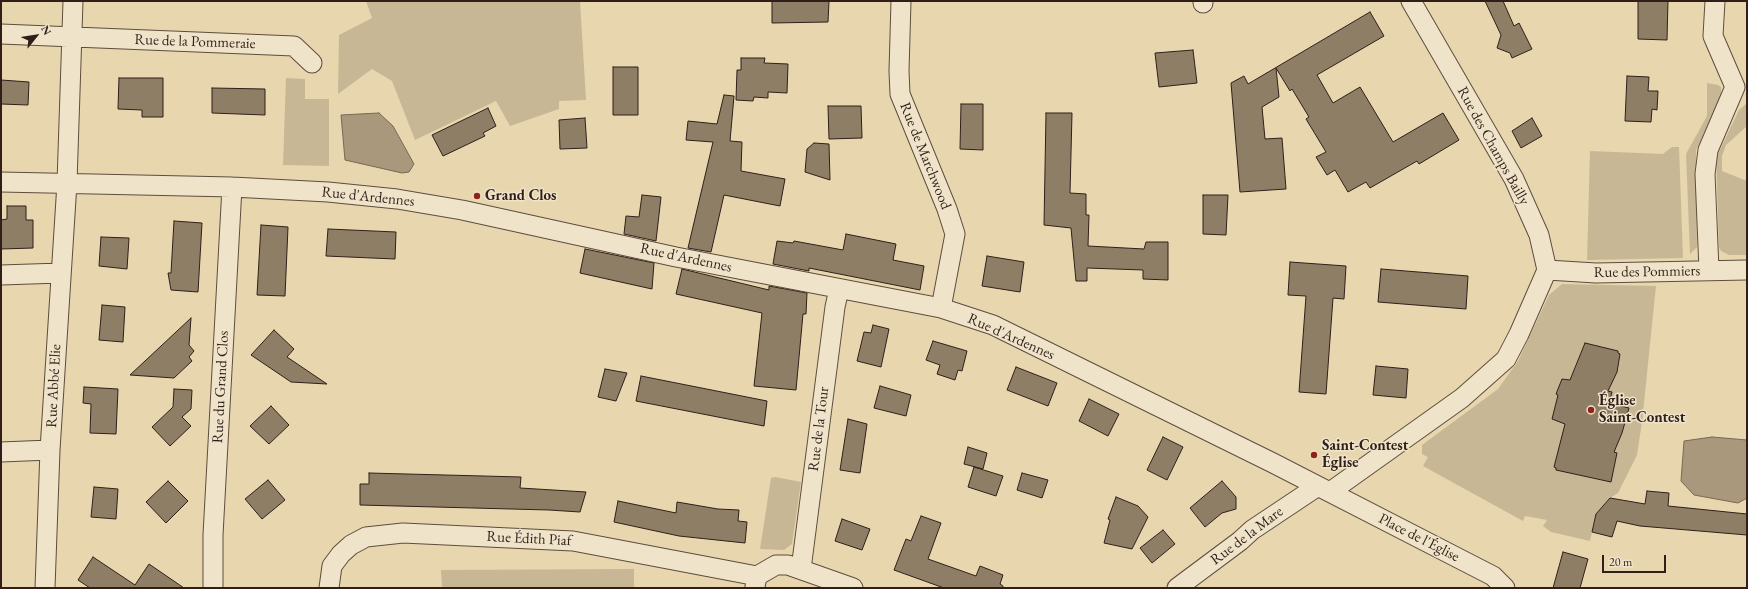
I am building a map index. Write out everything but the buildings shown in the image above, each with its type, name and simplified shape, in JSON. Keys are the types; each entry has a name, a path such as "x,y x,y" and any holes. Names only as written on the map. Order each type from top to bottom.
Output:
{"street":[{"path":"67,183 73,1"},
{"name":"Rue de Marchwood","path":"901,1 898,71 900,94 947,209 955,234 941,308"},
{"name":"Rue des Champs Bailly","path":"1411,1 1514,179 1539,235 1547,270"},
{"path":"1709,270 1705,174 1708,150 1741,87 1713,36 1715,1"},
{"name":"Rue de la Pommeraie","path":"1,34 294,46 312,63"},
{"name":"Rue d'Ardennes","path":"1,182 232,187 362,195 462,210 676,257 941,308 993,325 1324,489"},
{"name":"Rue Abbé Elie","path":"45,588 50,450 67,183"},
{"name":"Rue du Grand Clos","path":"213,588 213,536 232,187"},
{"path":"1324,489 1462,398 1489,376 1506,359 1519,334 1547,270"},
{"name":"Rue des Pommiers","path":"1547,270 1596,273 1747,270"},
{"path":"1,275 61,273"},
{"name":"Rue de la Tour","path":"801,569 835,307 839,289"},
{"path":"1,452 50,450"},
{"name":"Rue de la Mare","path":"1177,588 1252,530 1324,489"},
{"name":"Place de l'Église","path":"1324,489 1493,576 1505,588"},
{"name":"Rue Édith Piaf","path":"329,588 332,566 341,554 351,545 366,537 403,533 573,540 756,582"},
{"path":"756,582 776,565 788,565 853,588"}],"shaded area":[{"path":"366,1 580,1 586,100 559,101 559,109 510,126 496,101 415,140 392,81 372,69 338,94 339,35 372,18"},
{"path":"286,78 305,79 305,99 329,99 329,166 283,165"},
{"path":"1707,83 1721,87 1721,97 1696,150 1697,247 1690,254 1686,154 1707,116"},
{"path":"1747,103 1747,126 1726,145 1722,156 1722,171 1747,181 1747,255 1729,255 1721,251 1719,247 1716,158 1739,110"},
{"path":"379,113 393,126 414,164 409,172 402,173 345,160 341,115"},
{"path":"1672,147 1679,147 1683,258 1587,260 1590,151 1663,154"},
{"path":"1562,284 1656,286 1642,422 1637,455 1618,493 1610,498 1596,514 1590,541 1551,532 1543,526 1547,520 1525,516 1523,521 1423,466 1428,457 1422,454 1422,445 1498,389 1518,361 1549,295"},
{"path":"1712,437 1747,440 1747,498 1738,503 1694,495 1681,481 1684,441"},
{"path":"775,477 801,482 792,544 784,550 760,549 771,478"},
{"path":"634,569 634,587 609,588 442,588 441,570"}],"place":[{"name":"Grand Clos","path":"477,196"},
{"name":"Église Saint-Contest","path":"1591,410"},
{"name":"Saint-Contest Église","path":"1314,455"}]}
